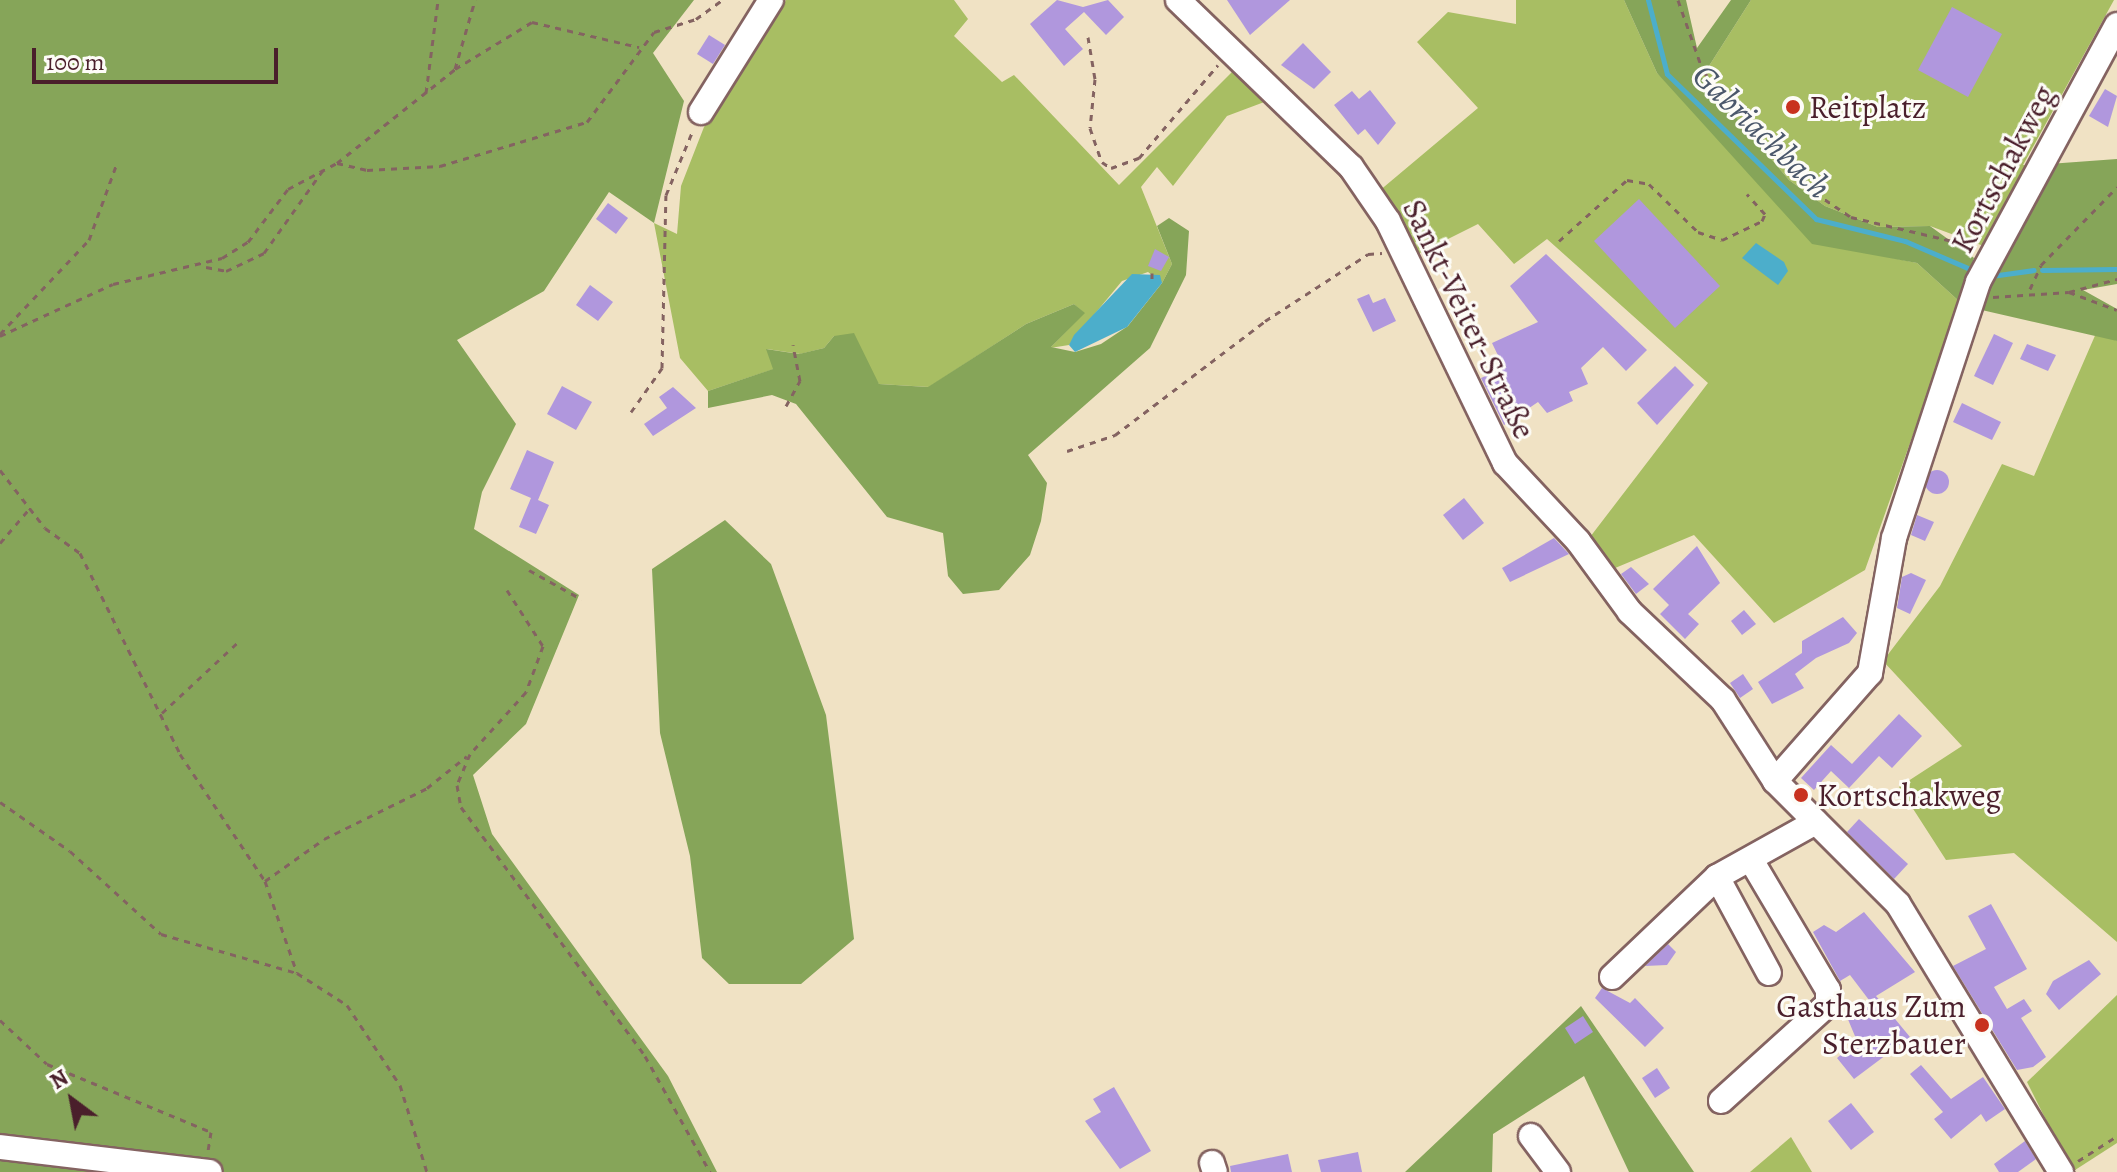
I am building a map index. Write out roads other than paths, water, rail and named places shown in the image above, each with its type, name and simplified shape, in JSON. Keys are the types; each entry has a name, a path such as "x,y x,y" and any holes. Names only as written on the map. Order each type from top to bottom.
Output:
{"street":[{"path":"701,112 771,0"},
{"name":"Sankt-Veiter-Straße","path":"1178,0 1230,56 1351,167 1402,251 1505,463 1578,541 1630,612 1723,700 1775,781 1898,904 2061,1172"},
{"name":"Kortschakweg","path":"1775,781 1870,673 1894,538 1984,274 2117,25"},
{"path":"1612,977 1717,877 1816,822"},
{"path":"1721,1101 1828,1004 1828,990 1751,860"},
{"path":"1717,877 1769,973"},
{"path":"1531,1136 1558,1172"},
{"path":"0,1147 208,1171"}],"water":[{"path":"1756,243 1784,262 1788,271 1778,285 1742,258"},
{"path":"1132,274 1160,275 1162,283 1127,327 1075,352 1069,345 1074,335"}],"waterway":[{"name":"Gabriachbach","path":"1648,0 1667,74 1816,219 1905,241 1977,272"},
{"name":"Gabriachbach","path":"2042,270 2117,269"},
{"name":"Gabriachbach","path":"1991,276 2034,270"}],"place":[{"name":"Reitplatz","path":"1793,107"},
{"name":"Kortschakweg","path":"1801,795"},
{"name":"Gasthaus Zum Sterzbauer","path":"1982,1025"}]}
